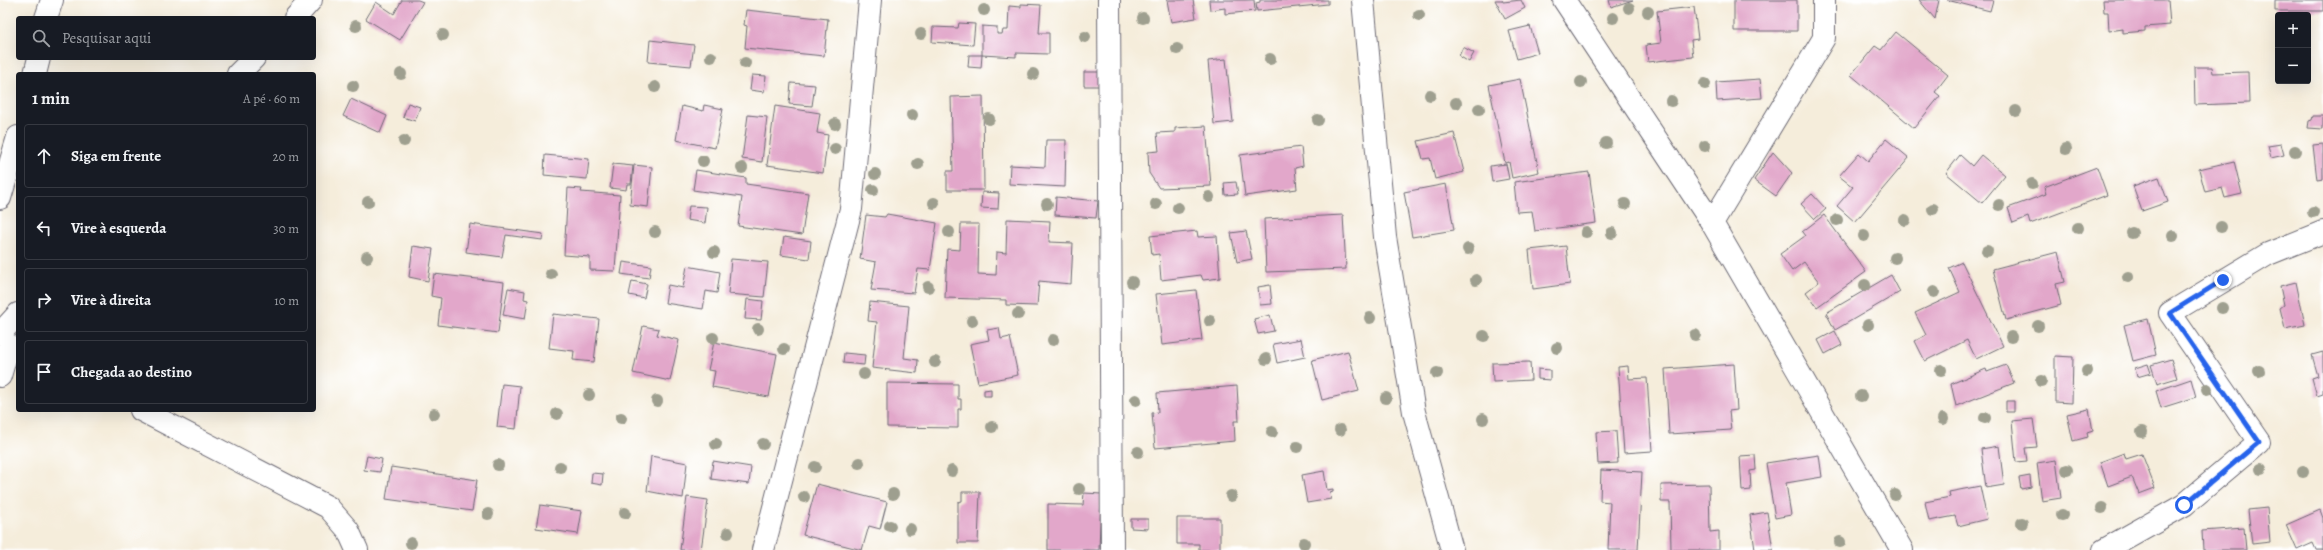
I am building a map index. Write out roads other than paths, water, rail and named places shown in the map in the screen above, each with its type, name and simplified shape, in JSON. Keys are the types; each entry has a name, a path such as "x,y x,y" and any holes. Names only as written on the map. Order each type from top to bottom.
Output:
{"street":[{"path":"47,16 52,0"},
{"path":"297,16 311,0"},
{"path":"763,550 851,209 870,0"},
{"path":"1109,0 1112,550"},
{"path":"1363,0 1385,237 1411,397 1452,550"},
{"path":"1564,0 1712,223 1902,550"},
{"path":"1712,223 1824,38 1824,0"},
{"path":"36,72 39,60"},
{"path":"240,72 252,60"},
{"path":"0,198 16,144"},
{"path":"2103,550 2184,505 2259,442 2170,313 2268,254 2323,232"},
{"path":"0,376 7,343 16,319"},
{"path":"145,412 328,507 348,530 357,550"}]}
